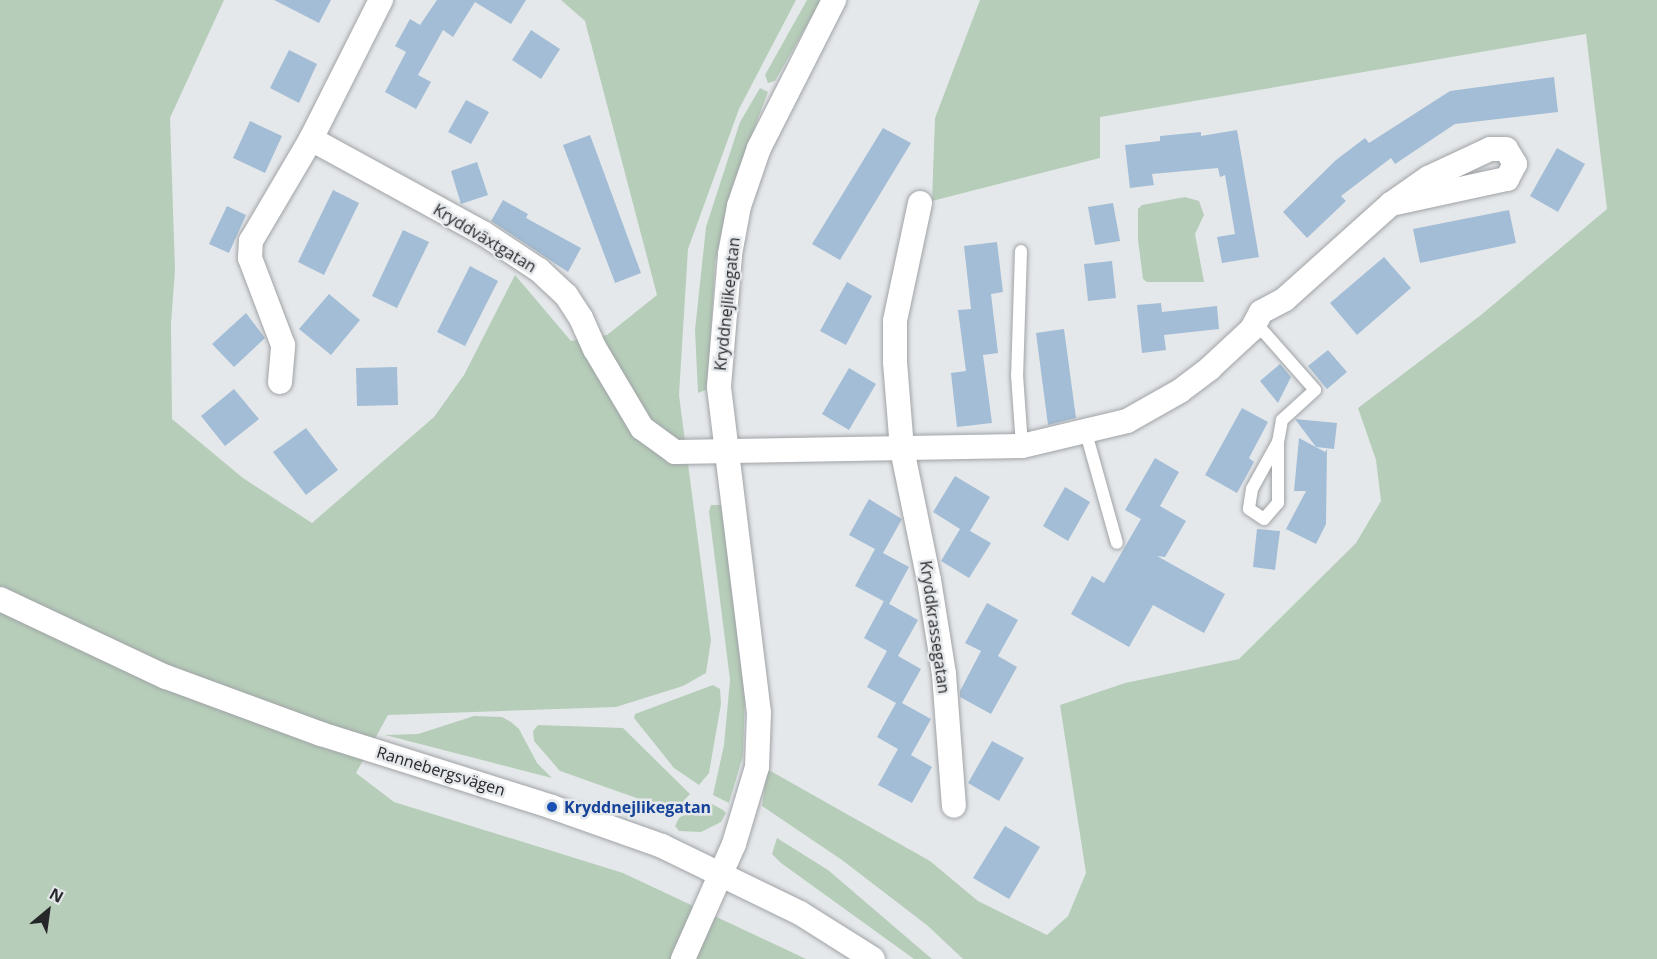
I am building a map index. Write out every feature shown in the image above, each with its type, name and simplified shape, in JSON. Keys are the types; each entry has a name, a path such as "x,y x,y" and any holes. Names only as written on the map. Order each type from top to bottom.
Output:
{"street":[{"path":"280,382 283,345 250,258 251,241 311,139 381,0"},
{"name":"Kryddnejlikegatan","path":"683,959 722,873 745,813 757,767 759,713 719,386 721,327 739,206 771,121 834,0"},
{"name":"Kryddväxtgatan","path":"311,139 483,233 539,270 566,295 642,428 659,443 675,452 726,452"},
{"name":"Kryddkrassegatan","path":"920,203 895,321 902,450 926,558 944,674 954,807"},
{"path":"726,452 1022,446 1086,433 1127,421 1180,391 1224,356 1256,323 1262,312 1285,299 1391,204"},
{"name":"Rannebergsvägen","path":"0,599 166,677 321,734 616,828 722,873 827,928 873,959"}],"lane":[{"path":"1021,250 1017,375 1022,446"},
{"path":"1256,323 1315,390 1282,420 1278,442 1278,503 1264,519 1248,509 1248,498 1278,442"},
{"path":"1086,433 1117,543"}],"green space":[{"path":"0,0 224,0 170,118 175,270 171,324 172,419 243,478 312,523 434,417 464,375 515,275 571,341 607,335 657,295 585,21 561,0 796,0 739,109 688,249 679,395 711,640 706,673 683,686 616,707 388,715 356,773 394,802 623,873 806,959 0,959"},
{"path":"807,0 821,0 775,81 768,83 765,75"},
{"path":"980,0 1657,0 1657,959 963,959 928,926 842,860 762,806 767,769 930,861 978,901 1047,935 1068,916 1086,873 1060,705 1125,683 1239,659 1356,543 1381,501 1376,460 1358,408 1481,315 1607,209 1586,34 1100,117 1100,158 932,201 935,118"},
{"path":"760,88 768,92 732,187 715,262 708,389 698,393 695,330 706,227 740,122"},
{"path":"1185,197 1199,201 1204,215 1195,234 1204,282 1147,282 1143,279 1138,240 1138,209 1142,205"},
{"path":"711,505 722,505 745,698 743,756 729,803 713,795 724,745 730,680 709,512"},
{"path":"713,685 720,689 721,704 709,773 699,785 674,768 634,718 635,714"},
{"path":"474,716 502,717 511,722 519,729 537,763 552,778 385,735 418,734"},
{"path":"538,725 623,728 690,794 682,803 662,807 560,771 534,741 533,731"},
{"path":"700,803 710,803 723,810 726,813 721,822 701,832 679,831 675,826 679,818"},
{"path":"777,838 828,870 932,959 914,959 781,863 772,854"}],"building":[{"path":"274,0 331,0 319,23"},
{"path":"437,0 526,0 511,24 475,2 453,37 443,30 418,75 431,82 416,109 385,92 406,52 395,46 410,19 420,25"},
{"path":"531,30 560,49 541,79 512,60"},
{"path":"289,50 317,64 299,103 270,88"},
{"path":"1554,77 1558,112 1455,124 1395,164 1391,158 1341,196 1346,201 1307,238 1283,212 1336,160 1365,138 1369,143 1450,91"},
{"path":"466,100 489,112 471,144 448,132"},
{"path":"250,121 282,136 265,173 233,158"},
{"path":"883,128 911,143 840,260 812,244"},
{"path":"1237,130 1259,257 1222,263 1217,237 1235,234 1225,175 1220,177 1218,168 1152,174 1154,185 1130,188 1125,145 1160,141 1160,136 1201,132 1201,136"},
{"path":"590,135 641,273 615,283 563,145"},
{"path":"1557,148 1585,164 1558,212 1530,196"},
{"path":"477,162 488,195 461,204 451,171"},
{"path":"333,190 359,203 324,275 298,262"},
{"path":"503,200 528,214 526,218 581,248 568,272 491,221"},
{"path":"1113,203 1120,241 1095,245 1088,207"},
{"path":"227,206 246,215 229,253 209,244"},
{"path":"1509,210 1516,243 1420,263 1413,229"},
{"path":"403,230 429,242 397,308 372,296"},
{"path":"997,242 1003,292 991,294 998,353 983,355 992,423 957,427 951,373 966,371 958,310 971,309 964,246"},
{"path":"1384,257 1411,288 1357,335 1330,303"},
{"path":"1112,261 1116,298 1088,301 1084,264"},
{"path":"470,266 498,281 465,346 437,332"},
{"path":"847,282 872,296 846,345 820,331"},
{"path":"329,294 360,320 331,355 299,329"},
{"path":"1161,303 1162,312 1217,306 1219,329 1164,335 1166,350 1142,353 1137,305"},
{"path":"246,313 265,338 234,367 212,344"},
{"path":"1064,329 1076,418 1048,425 1036,333"},
{"path":"1328,350 1347,372 1327,389 1308,366"},
{"path":"1280,364 1291,377 1278,403 1260,381"},
{"path":"397,367 398,405 357,406 356,368"},
{"path":"849,368 876,384 849,430 822,414"},
{"path":"234,389 259,419 225,446 201,416"},
{"path":"1242,408 1268,422 1249,458 1254,462 1237,493 1205,475"},
{"path":"1295,419 1337,423 1334,449 1316,447"},
{"path":"306,428 338,470 306,495 273,452"},
{"path":"1299,438 1325,452 1327,449 1326,524 1316,544 1286,529 1306,491 1294,491"},
{"path":"1155,458 1179,472 1160,506 1186,521 1165,557 1157,556 1225,594 1204,633 1153,605 1129,647 1071,614 1092,576 1104,583 1141,519 1125,510"},
{"path":"955,476 990,497 970,531 991,543 969,578 941,561 960,529 933,512"},
{"path":"1065,487 1090,502 1068,541 1043,526"},
{"path":"869,499 902,519 883,553 909,567 889,604 855,586 875,549 849,535"},
{"path":"1257,529 1280,531 1275,570 1253,567"},
{"path":"884,601 918,620 898,656 921,669 902,703 931,719 911,755 932,767 912,803 878,785 898,749 877,737 896,703 867,687 887,651 864,638"},
{"path":"987,603 1018,620 998,656 1017,667 991,714 960,697 960,691 981,651 965,643"},
{"path":"992,741 1024,758 999,801 968,783"},
{"path":"1005,826 1040,847 1009,899 973,878"}],"place":[{"name":"Kryddnejlikegatan","path":"552,807"}]}
